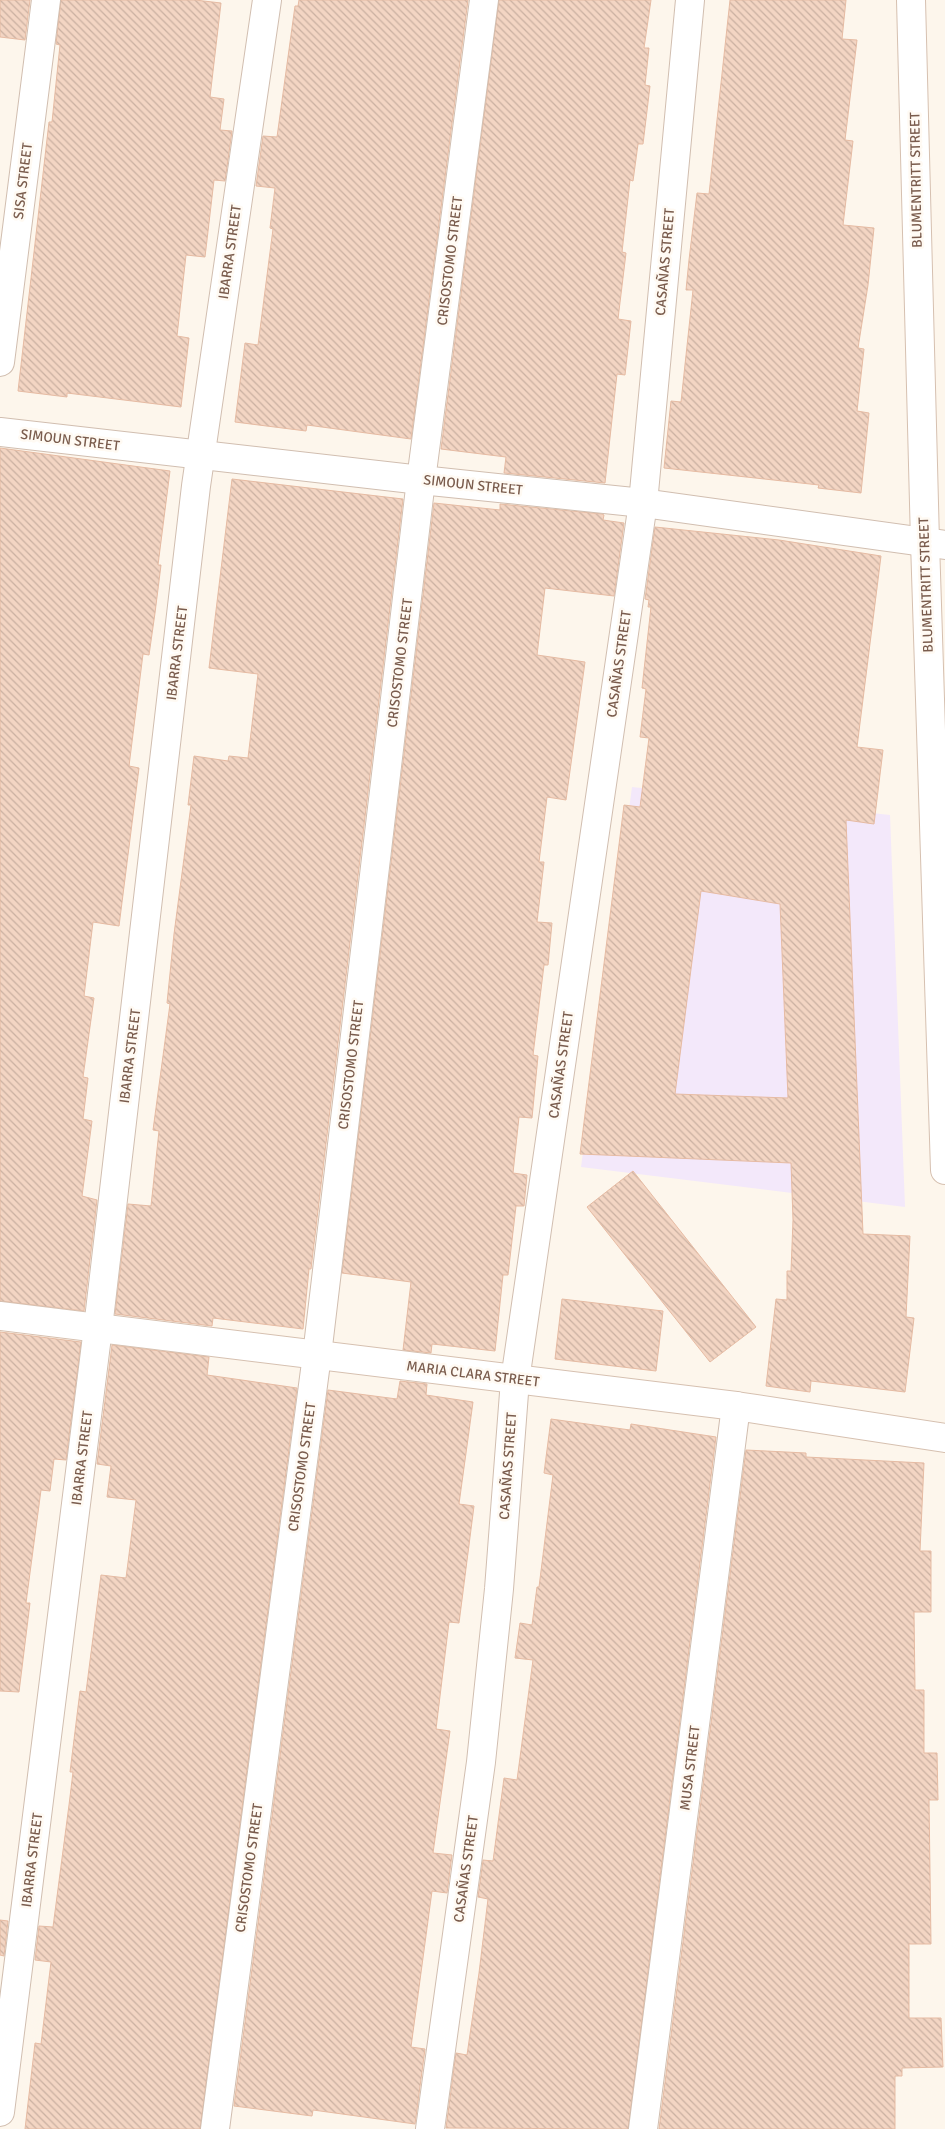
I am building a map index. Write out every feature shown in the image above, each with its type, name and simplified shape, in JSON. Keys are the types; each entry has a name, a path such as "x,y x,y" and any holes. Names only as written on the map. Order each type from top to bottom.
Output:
{"street":[{"name":"SISA STREET","path":"0,362 46,0"},
{"name":"IBARRA STREET","path":"0,2112 98,1328 200,455 267,0"},
{"name":"CRISOSTOMO STREET","path":"214,2129 317,1355 421,480 484,0"},
{"name":"CASAÑAS STREET","path":"430,2129 481,1762 499,1589 515,1380 643,503 690,0"},
{"name":"BLUMENTRITT STREET","path":"911,0 935,543 945,1170"},
{"name":"SIMOUN STREET","path":"0,432 421,480 643,503 935,543"},
{"name":"MARIA CLARA STREET","path":"0,1316 736,1406 945,1438"},
{"name":"MUSA STREET","path":"643,2129 736,1406"}],"shaded area":[{"path":"632,787 890,815 905,1207 581,1167"}],"building":[{"path":"0,0 30,0 25,40 0,37"},
{"path":"61,0 195,0 221,3 210,97 224,99 220,130 232,131 225,181 214,180 205,257 186,255 177,336 189,338 181,407 67,393 67,397 18,391 49,122 52,122 60,45 56,44"},
{"path":"299,0 468,0 411,439 307,425 306,431 235,422 245,343 258,345 273,229 270,228 275,188 256,186 263,136 277,137 295,6 298,6"},
{"path":"499,0 651,0 644,48 649,48 645,85 650,86 643,144 638,144 633,181 630,180 622,252 626,253 618,319 631,321 625,375 617,374 605,483 504,473 506,457 441,449"},
{"path":"730,0 846,0 842,39 857,40 845,140 853,141 843,225 874,228 868,285 858,348 864,349 857,411 869,413 861,493 818,488 819,485 664,468 671,401 681,402 693,290 686,290 697,193 709,194"},
{"path":"0,448 170,471 158,565 161,565 155,613 149,655 143,654 129,766 139,768 119,926 93,922 84,996 94,998 83,1077 88,1078 83,1119 92,1121 82,1196 97,1200 84,1311 0,1301"},
{"path":"232,479 403,499 303,1329 213,1318 212,1326 115,1314 128,1204 151,1206 159,1131 153,1130 170,1004 167,1003 191,805 188,805 194,756 228,761 229,756 248,758 258,674 209,668"},
{"path":"434,503 500,510 500,504 602,514 604,515 603,520 624,523 614,596 545,588 537,655 585,662 566,800 547,797 539,862 544,862 537,922 552,923 548,965 544,965 533,1055 538,1056 532,1118 519,1117 513,1173 527,1175 524,1206 516,1206 508,1275 503,1275 495,1351 432,1344 431,1353 403,1350 411,1282 342,1273"},
{"path":"655,527 779,540 881,556 857,747 883,750 874,824 846,820 863,1234 910,1236 906,1317 914,1318 905,1392 811,1381 810,1392 766,1386 776,1299 787,1300 787,1271 791,1271 793,1220 791,1163 580,1154 624,805 640,807 649,738 640,737 646,689 642,688 651,607 648,607 649,600 645,599","holes":["701,891 780,904 788,1098 675,1094"]},
{"path":"633,1171 756,1327 710,1362 587,1207"},
{"path":"562,1299 663,1311 656,1371 555,1359"},
{"path":"0,1332 81,1342 66,1460 54,1459 50,1491 41,1490 26,1603 30,1603 19,1692 0,1691"},
{"path":"112,1345 209,1357 207,1375 297,1388 200,2129 25,2129 35,2043 41,2044 51,1962 35,1960 39,1926 53,1927 73,1772 70,1772 80,1691 86,1692 101,1575 126,1578 136,1500 107,1497 111,1466 97,1464"},
{"path":"400,1381 427,1384 426,1395 473,1402 459,1504 474,1506 459,1623 449,1622 436,1729 450,1731 433,1853 452,1855 447,1893 432,1891 411,2047 425,2049 415,2124 313,2110 312,2116 234,2106 328,1390 397,1399"},
{"path":"551,1419 630,1430 631,1424 716,1437 628,2129 446,2128 456,2053 467,2055 479,1973 488,1899 478,1897 483,1860 493,1861 504,1778 517,1780 533,1660 515,1658 520,1623 532,1625 537,1587 539,1587 553,1475 544,1473"},
{"path":"746,1450 806,1453 806,1457 924,1463 920,1551 931,1551 931,1612 914,1612 915,1690 924,1690 924,1753 937,1753 938,1800 929,1800 931,1944 909,1944 909,2018 941,2018 943,2067 902,2068 902,2076 895,2076 895,2129 659,2129"},
{"path":"0,1920 8,1921 4,1956 0,1955"}]}
